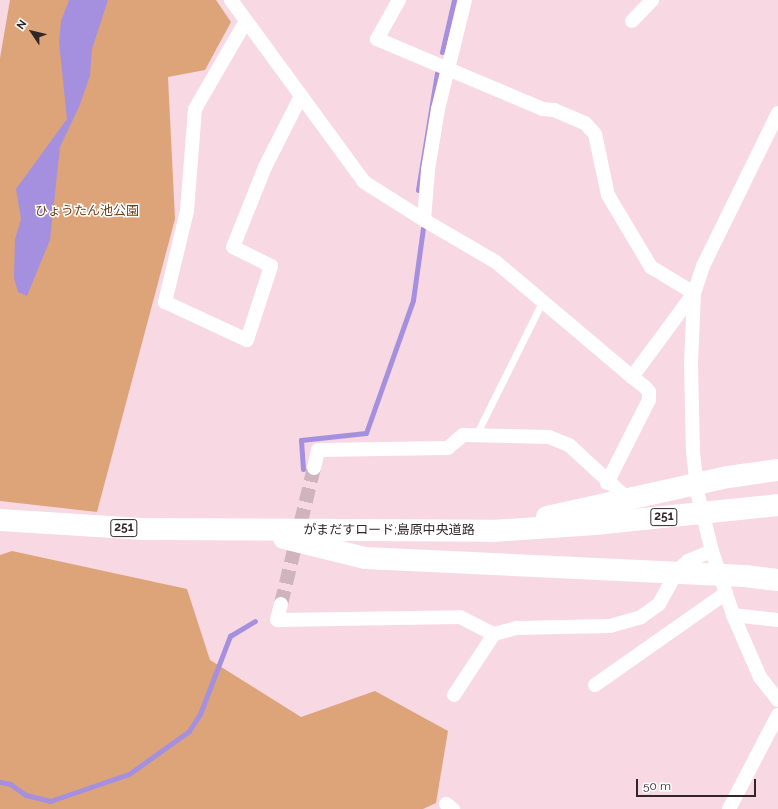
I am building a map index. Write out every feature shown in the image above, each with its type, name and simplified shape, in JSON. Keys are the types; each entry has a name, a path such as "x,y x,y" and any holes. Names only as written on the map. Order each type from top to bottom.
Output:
{"highway":[{"path":"591,515 728,477 778,470"},
{"name":"251","path":"591,515 732,511 778,505"},
{"name":"がまだすロード;島原中央道路","path":"0,520 145,529 492,531 591,515"},
{"path":"248,530 365,558 745,576 778,580"}],"street":[{"path":"231,0 364,182 424,220 496,262 645,387 649,400 607,483"},
{"path":"399,0 377,39 543,109 554,110 585,123 595,134 608,196 651,267 694,293"},
{"path":"424,220 428,170 438,109 465,0"},
{"path":"632,21 652,0"},
{"path":"246,20 195,109 187,211 165,302 247,340 271,266 233,248 265,167 302,96"},
{"path":"776,120 703,266 694,293 691,364 693,452 698,495 712,551 733,615 760,677 778,700"},
{"path":"632,377 694,293"},
{"path":"314,468 318,450 448,448 464,435 559,439 579,452 607,483 632,504 657,504 698,495"},
{"path":"454,695 494,634 516,628 610,626 627,623 659,604 670,581 688,561 712,551"},
{"path":"595,685 726,593"},
{"path":"281,604 276,620 460,617 494,634"},
{"path":"733,615 778,620"},
{"path":"729,809 778,715"}],"lane":[{"path":"476,436 542,302"}],"green space":[{"name":"ひょうたん池公園","path":"10,0 216,0 231,22 205,70 168,77 175,219 97,512 0,501 0,58"},
{"path":"12,551 187,589 210,660 301,717 375,691 448,731 436,803 423,809 0,809 0,555"}],"shaded area":[{"path":"69,0 108,0 92,49 90,76 79,107 60,147 50,240 27,296 18,292 14,278 15,239 21,219 16,189 67,119 59,42 61,21"}],"waterway":[{"path":"442,52 454,0"},
{"path":"418,190 437,73"},
{"path":"303,469 301,440 366,433 413,300 423,228"},
{"path":"0,782 10,784 26,795 50,801 129,774 189,731 200,714 230,636 255,621"}],"tunnel":[{"path":"281,604 314,468"}]}
